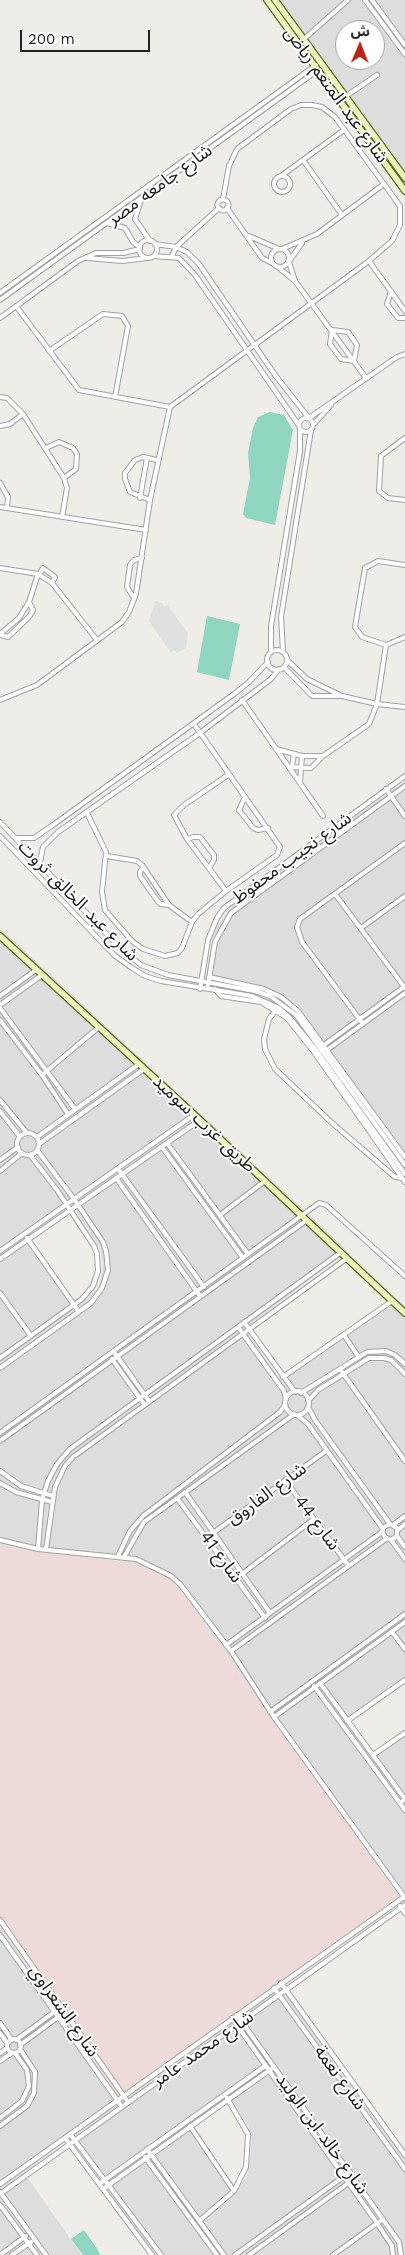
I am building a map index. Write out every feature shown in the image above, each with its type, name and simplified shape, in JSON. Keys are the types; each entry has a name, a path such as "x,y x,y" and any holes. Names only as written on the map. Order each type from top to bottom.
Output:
{"street":[{"name":"شارع عبد المنعم رياض","path":"267,0 346,96 405,178"},
{"name":"شارع عبد المنعم رياض","path":"275,0 304,39 320,66 405,191"},
{"path":"304,39 348,0"},
{"path":"365,0 405,54"},
{"path":"372,0 405,45"},
{"name":"شارع جامعه مصر","path":"0,300 144,197 320,66"},
{"name":"شارع جامعه مصر","path":"0,293 320,66"},
{"path":"346,96 377,75"},
{"path":"0,700 37,686 122,622 135,599 157,460 170,407 370,261 392,241 400,224 400,206 335,117 322,108 301,105 291,109 237,150 229,166 223,199"},
{"path":"281,176 290,181 289,188 284,192 278,190 274,184 277,178 344,130"},
{"path":"303,160 342,215"},
{"path":"272,263 272,254 303,241 384,184"},
{"path":"144,197 138,204 135,219 150,241 155,244 176,247 187,252 199,264 313,425"},
{"path":"223,199 228,202 227,208 262,258 279,268 294,281 366,378"},
{"path":"219,208 218,201 223,199"},
{"path":"219,208 224,210 227,208"},
{"path":"172,256 176,247 219,208"},
{"path":"106,223 125,228 133,242 140,248 141,254 147,258"},
{"path":"248,236 287,252 294,281"},
{"path":"0,318 85,258 96,254 123,253 140,248 146,241 150,241"},
{"path":"279,268 285,266 303,241"},
{"path":"154,256 157,251 155,244"},
{"path":"15,837 22,840 34,838 53,825 194,724 249,682 268,662 271,652 271,626 297,468 300,430 298,424 196,274 179,258 172,256 154,256 130,261 85,258"},
{"path":"370,261 405,311"},
{"path":"391,291 387,304 398,318 405,318"},
{"path":"16,306 80,390 170,407"},
{"path":"49,351 103,314 122,316 128,326 115,397"},
{"path":"332,330 330,344 341,359 354,361"},
{"path":"332,330 348,332 357,346 354,361"},
{"path":"298,424 302,418 309,418 333,404 396,357 405,354"},
{"path":"0,397 7,398 22,414 64,478 67,488 62,517"},
{"path":"333,404 313,425 311,430 281,617 283,652 287,660 300,674 320,687 342,696 377,704 405,707"},
{"path":"0,426 10,424 22,414"},
{"path":"300,430 304,432 311,430"},
{"path":"405,438 381,456 379,491 388,498 405,500"},
{"path":"46,448 59,442 67,444 77,454 76,469 64,478"},
{"path":"150,500 140,498 130,492 125,479 125,473 135,460 147,458 157,460"},
{"path":"140,498 147,458"},
{"path":"0,483 8,497 7,508"},
{"path":"0,507 146,530"},
{"path":"135,599 127,586 130,565 134,560 142,558"},
{"path":"405,565 378,561 369,564 363,572 356,629 362,637 386,645 405,638"},
{"path":"0,568 39,574 52,583 97,640"},
{"path":"29,602 33,611 29,617 8,637 0,634 19,618 29,602 43,568 55,577 52,583"},
{"path":"290,767 302,769 314,766 323,756 369,724 377,704 386,645"},
{"path":"271,652 275,650 283,652"},
{"path":"40,862 43,846 58,832 200,733 272,679 284,667 287,660"},
{"path":"268,662 272,668 279,670"},
{"path":"284,667 297,678 312,696 342,696"},
{"path":"297,678 300,674"},
{"path":"242,700 324,816"},
{"path":"87,813 103,843 107,856 102,892 103,907 111,919 132,941 146,950 159,955 173,955 182,948 192,922 226,891 278,855 280,844 228,775 194,724"},
{"path":"276,749 302,756 323,756"},
{"path":"152,754 156,762"},
{"path":"290,767 294,754"},
{"path":"300,782 302,756"},
{"path":"226,891 187,839 175,821 174,814 228,775"},
{"name":"شارع نجيب محفوظ","path":"200,989 210,934 224,908 405,776"},
{"name":"شارع نجيب محفوظ","path":"207,990 215,942 231,914 405,786"},
{"path":"386,789 405,816"},
{"path":"244,797 239,810 252,828 258,830 268,828"},
{"name":"شارع عبد الخالق ثروت","path":"0,822 132,958 152,970 208,983 255,991 270,996 296,1015 326,1051 405,1165"},
{"path":"53,825 58,832"},
{"name":"شارع عبد الخالق ثروت","path":"0,836 114,955 145,976 200,989 215,989 252,996 278,1008 290,1018 404,1179"},
{"path":"187,839 193,837 200,838 214,855 214,860 209,868"},
{"path":"363,1024 302,942 297,932 300,919 405,843"},
{"path":"107,856 137,861 169,904 192,922"},
{"path":"143,867 140,876 154,896 160,904 169,904"},
{"path":"215,989 221,996 260,1002 276,1010 286,1018 315,1051 405,987 335,894"},
{"path":"361,928 405,896"},
{"name":"طريق غرب سوميد","path":"0,936 265,1180 405,1313"},
{"path":"0,996 36,970"},
{"path":"42,976 0,1006 75,1109"},
{"path":"209,977 273,992 298,1011 322,1046"},
{"path":"318,1056 405,993"},
{"path":"276,1010 270,1019 264,1039 265,1049 275,1069 331,1122 389,1172 395,1177 404,1179"},
{"path":"0,1020 42,1075 68,1114"},
{"path":"42,1075 99,1027"},
{"path":"22,1049 28,1044"},
{"path":"326,1051 405,1157"},
{"path":"37,1137 139,1064"},
{"path":"39,1144 144,1069"},
{"path":"0,1100 27,1133 37,1137"},
{"path":"0,1110 20,1138"},
{"path":"0,1251 119,1170 194,1115"},
{"path":"0,1259 200,1120"},
{"path":"0,1160 18,1147 20,1138 27,1133"},
{"path":"30,1155 37,1150 39,1144 37,1137"},
{"path":"168,1143 248,1254"},
{"path":"0,1358 74,1305 93,1286 98,1271 97,1254 89,1238 67,1204 30,1155 22,1153 18,1147"},
{"path":"162,1147 243,1258"},
{"path":"0,1368 91,1303 102,1288 108,1270 106,1251 96,1232 37,1150"},
{"path":"0,1171 22,1153"},
{"path":"182,1173 187,1169"},
{"path":"119,1170 207,1291"},
{"path":"113,1174 200,1296"},
{"path":"214,1220 265,1180"},
{"path":"193,1188 198,1184"},
{"path":"0,1441 118,1358 305,1218 317,1204 325,1204 405,1276"},
{"path":"0,1433 248,1254 305,1218"},
{"path":"226,1235 231,1231"},
{"path":"89,1238 96,1232"},
{"path":"24,1234 79,1312"},
{"path":"97,1254 106,1251"},
{"path":"38,1549 44,1493 52,1472 67,1452 340,1253"},
{"path":"46,1550 53,1496 59,1476 73,1457 346,1259"},
{"path":"0,1293 31,1336"},
{"path":"283,1377 392,1301"},
{"path":"244,1322 295,1392 301,1393 308,1401"},
{"path":"47,1325 52,1331"},
{"path":"118,1556 138,1521 280,1412 285,1405 284,1391 238,1327"},
{"path":"344,1335 358,1356"},
{"path":"301,1393 367,1352 386,1351 395,1355 405,1364"},
{"path":"114,1352 149,1401"},
{"path":"109,1355 144,1404"},
{"path":"398,1530 392,1525 315,1420 308,1407 308,1401 314,1393 362,1361 377,1357 391,1360 405,1374"},
{"path":"340,1369 405,1461"},
{"path":"286,1399 295,1392"},
{"path":"285,1405 288,1411 308,1424 383,1531 405,1559"},
{"path":"124,1557 144,1522 295,1415 304,1412 308,1407"},
{"name":"شارع الفاروق","path":"208,1538 326,1451"},
{"path":"0,1471 21,1486 53,1496"},
{"name":"شارع 44","path":"285,1480 348,1565"},
{"path":"0,1483 16,1492 52,1502"},
{"path":"176,1490 181,1495"},
{"name":"شارع 41","path":"181,1495 213,1533 243,1574 268,1616"},
{"name":"شارع 41","path":"181,1495 236,1579 268,1616"},
{"path":"226,1645 405,1516"},
{"path":"236,1579 314,1519"},
{"path":"405,1524 398,1530 397,1536 405,1547"},
{"path":"231,1652 348,1565 397,1536"},
{"path":"0,1540 38,1549 124,1557 149,1564 171,1576 180,1584 226,1645 270,1712 404,1898"},
{"path":"270,1712 405,1614"},
{"path":"268,1616 272,1621"},
{"path":"274,1717 405,1622"},
{"path":"392,1632 405,1649"},
{"path":"316,1678 403,1793 405,1799 400,1803"},
{"path":"348,1721 405,1680"},
{"path":"311,1683 405,1810"},
{"path":"373,1755 405,1733"},
{"path":"396,1798 403,1793"},
{"name":"شارع محمد عامر","path":"0,2184 281,1983 404,1898"},
{"path":"397,1902 403,1906 405,1913"},
{"name":"شارع محمد عامر","path":"0,2193 403,1906"},
{"name":"شارع الشعراوي","path":"0,1920 128,2102"},
{"name":"شارع الشعراوي","path":"0,1935 122,2106"},
{"name":"شارع نعمة","path":"281,1983 405,2155"},
{"name":"شارع نعمة","path":"274,1988 405,2169"},
{"path":"0,2053 7,2045 61,2007"},
{"path":"0,2061 14,2053 65,2012"},
{"name":"شارع خالد ابن الوليد","path":"237,2015 383,2218 399,2242 401,2255"},
{"name":"شارع خالد ابن الوليد","path":"232,2018 377,2223 392,2246 393,2255"},
{"path":"0,2023 20,2047 34,2072 34,2094 27,2106 0,2126"},
{"path":"0,2033 27,2070 29,2086 22,2101 0,2118"},
{"path":"99,2184 271,2062"},
{"path":"103,2189 274,2067"},
{"path":"350,2092 357,2088"},
{"path":"199,2221 234,2191 246,2167 248,2139 246,2129 225,2095"},
{"path":"190,2126 234,2191"},
{"path":"70,2134 161,2255"},
{"path":"64,2138 152,2255"},
{"path":"147,2149 224,2255"},
{"path":"142,2153 217,2255"},
{"path":"235,2255 350,2172"},
{"path":"249,2255 354,2179"},
{"path":"0,2193 46,2255"},
{"path":"0,2205 37,2255"},
{"path":"333,2255 383,2218"},
{"path":"0,2255 30,2233"},
{"path":"12,2255 34,2239"}],"shaded area":[{"path":"270,0 405,0 405,186"},
{"path":"155,601 162,603 164,607 167,605 188,633 186,648 177,653 174,650 171,653 149,621"},
{"path":"405,781 405,1170 295,1018 281,1007 254,993 204,985 213,937 218,924 237,901"},
{"path":"0,928 348,1251 245,1328 278,1377 395,1297 405,1306 405,1684 347,1725 369,1755 405,1730 405,1903 178,1587 157,1571 118,1560 18,1549 0,1545","holes":["72,1205 100,1249 103,1264 99,1287 75,1309 25,1238"]},
{"path":"0,1545 140,1564 157,1571 178,1587 403,1901 121,2102 0,1926"},
{"path":"0,1926 121,2101 283,1986 357,2093 405,2157 405,2255 155,2255 70,2138 24,2173 82,2255 0,2255 0,2052 13,2042 0,2025","holes":["228,2096 248,2125 252,2141 247,2176 234,2194 187,2125"]}],"green space":[{"path":"270,412 284,415 293,430 275,525 246,518 243,514 250,478 248,453 253,428 258,417"},
{"path":"207,616 240,624 229,680 197,672"},
{"path":"84,2230 100,2255 83,2255 71,2239"}]}
